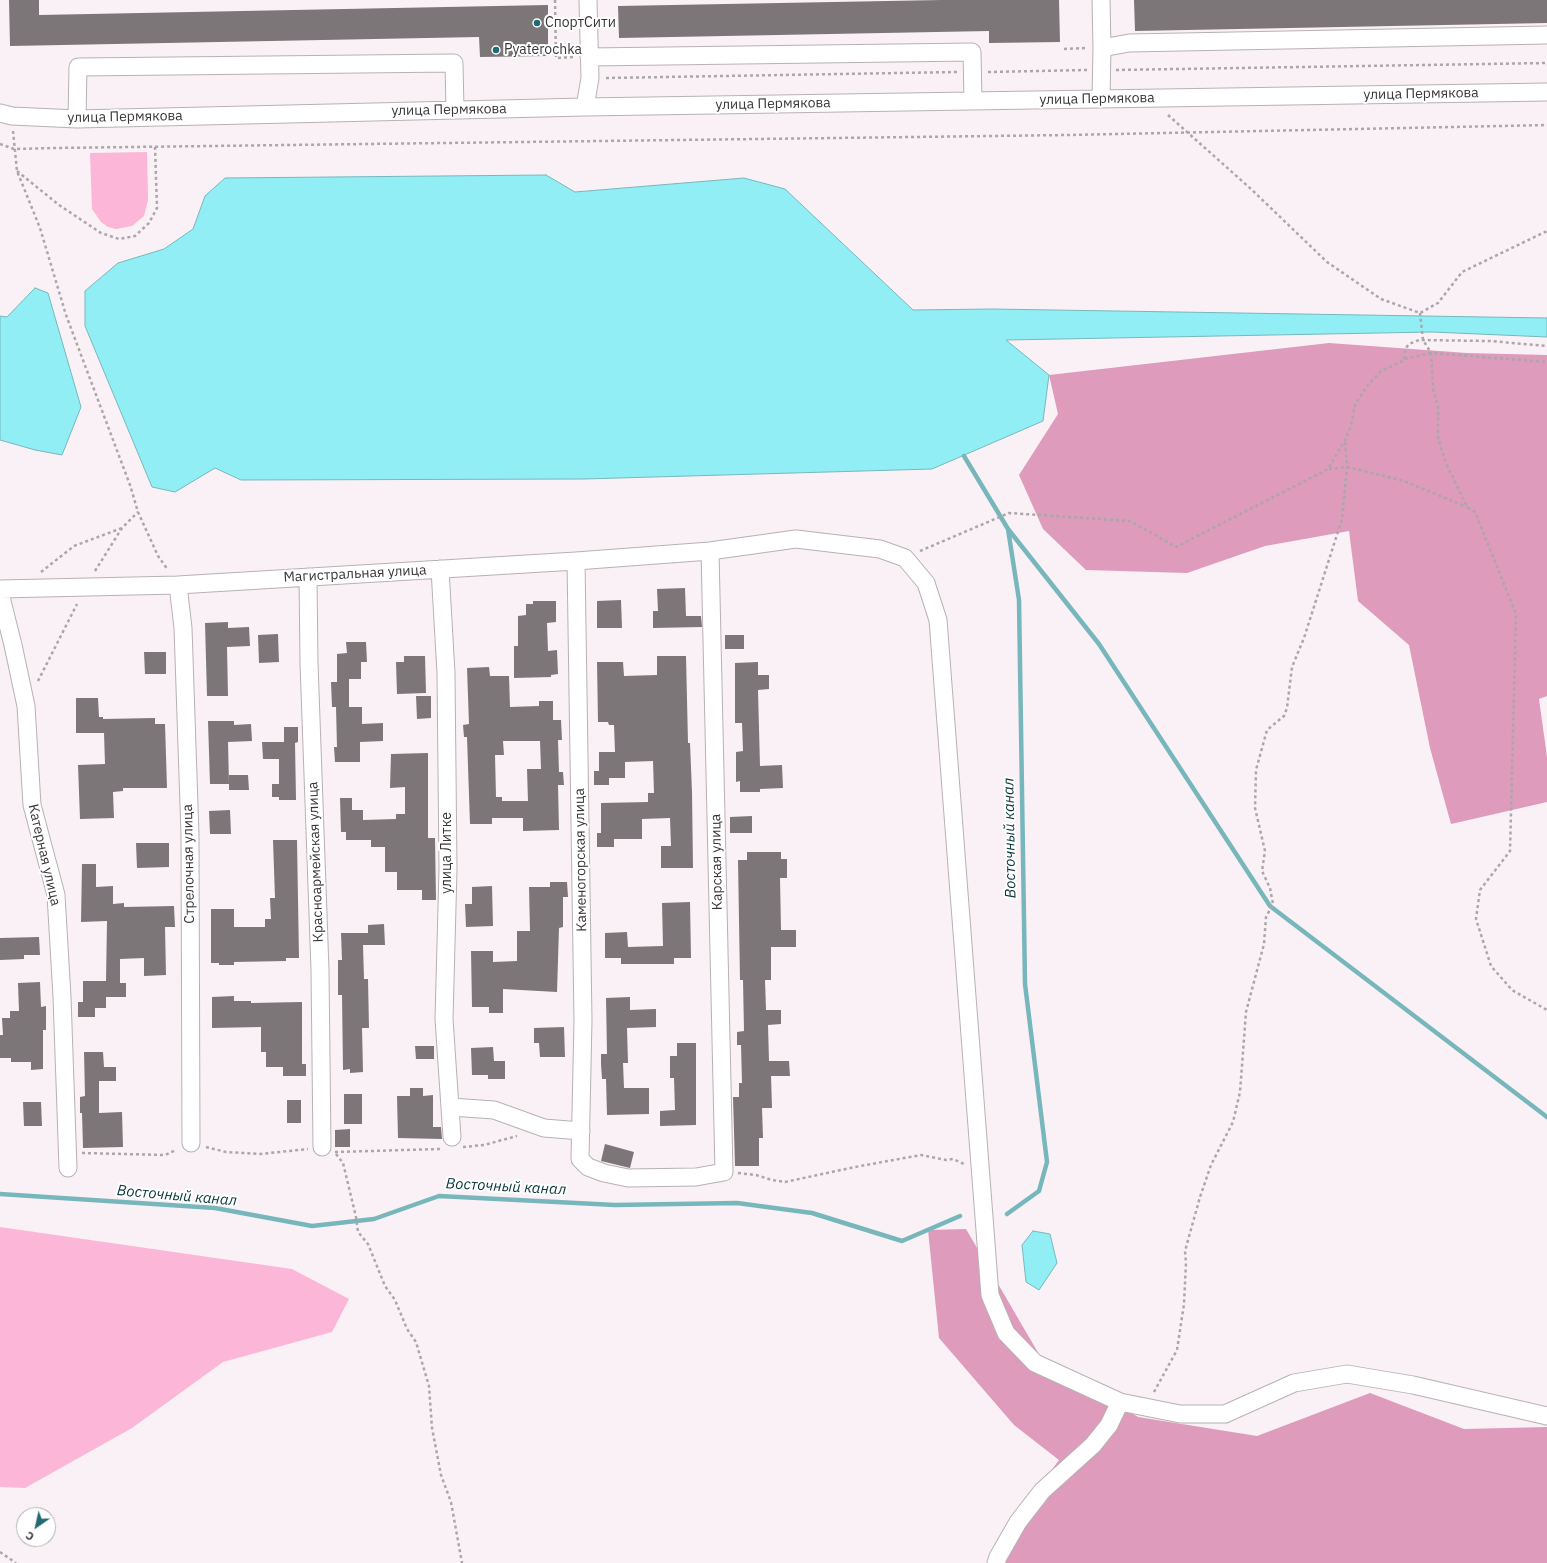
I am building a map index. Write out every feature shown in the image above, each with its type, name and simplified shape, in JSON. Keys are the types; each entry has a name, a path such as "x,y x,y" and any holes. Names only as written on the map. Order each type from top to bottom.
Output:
{"street":[{"path":"585,107 590,78 588,0"},
{"path":"1101,0 1101,99"},
{"path":"1102,48 1129,44 1547,35"},
{"path":"589,57 972,52 974,101"},
{"path":"77,119 78,67 454,63 455,110"},
{"name":"улица Пермякова","path":"0,113 12,116 77,119 585,107 1547,92"},
{"name":"Магистральная улица","path":"0,589 178,585 576,561 710,551 796,539 880,549 904,558"},
{"name":"Карская улица","path":"710,551 724,1172"},
{"path":"904,558 926,583 938,620 990,1295 1006,1333 1035,1363 1120,1402 1180,1414 1225,1414 1294,1384 1346,1374 1413,1385 1547,1416"},
{"name":"Каменогорская улица","path":"576,561 583,1020 580,1159 588,1166 604,1173 628,1178 696,1177 724,1172"},
{"name":"улица Литке","path":"440,569 446,689 448,869 444,1019 452,1137"},
{"name":"Красноармейская улица","path":"308,577 308,663 320,970 329,1150"},
{"name":"Стрелочная улица","path":"178,585 183,628 190,834 191,1143"},
{"name":"Катерная улица","path":"0,593 26,706 32,805 56,895 62,997 68,1168"},
{"path":"451,1107 494,1110 544,1128 581,1131"},
{"path":"996,1563 1018,1522 1042,1491 1093,1445 1109,1425 1120,1402"}],"path":[{"path":"555,0 556,58 589,57"},
{"path":"1064,49 1102,48"},
{"path":"590,78 1547,63"},
{"path":"1149,98 1251,189 1327,262 1381,299 1420,313 1438,303 1462,272 1547,231"},
{"path":"0,144 14,149 1188,132 1547,125"},
{"path":"17,171 59,205 101,233 119,239 135,236 140,232 149,223 157,208 155,147"},
{"path":"14,149 17,171 40,228 66,315 130,484 138,512 158,556 178,585"},
{"path":"1420,313 1423,340 1431,353 1433,388 1438,407 1438,438 1446,463 1468,507"},
{"path":"1404,359 1405,349 1409,344 1423,340 1490,341 1547,346"},
{"path":"1328,470 1351,426 1355,405 1367,386 1381,371 1401,362 1404,359 1431,353 1547,362"},
{"path":"1138,1405 1157,1390 1177,1350 1184,1304 1186,1263 1185,1251 1212,1165 1233,1122 1240,1092 1246,1012 1264,944 1266,917 1273,904 1273,898 1262,870 1265,851 1255,808 1256,770 1267,730 1284,716 1287,708 1292,667 1304,638 1342,519 1347,467 1345,440"},
{"path":"904,558 1009,514 1130,521 1176,547 1328,470 1347,467 1404,481 1468,507 1474,512 1516,614 1510,851 1480,890 1476,919 1491,966 1512,990 1547,1010"},
{"path":"26,706 85,587 122,528 138,512"},
{"path":"27,589 44,567 74,546 122,528"},
{"path":"329,1150 343,1163 356,1217 358,1232 368,1244 385,1286 395,1300 407,1329 416,1342 429,1386 432,1428 442,1475 450,1502 462,1563"},
{"path":"724,1172 756,1175 785,1182 921,1155 946,1160 953,1159 980,1170"},
{"path":"0,1552 16,1563"}],"shaded area":[{"path":"147,152 148,200 144,216 132,226 116,229 108,227 101,222 92,209 90,153"},
{"path":"1329,343 1467,353 1547,355 1547,696 1539,699 1547,757 1547,802 1451,824 1430,748 1409,645 1358,601 1349,531 1265,546 1187,573 1086,570 1043,529 1019,475 1058,414 1049,375"},
{"path":"0,1227 292,1269 349,1299 332,1332 223,1362 132,1428 25,1488 0,1487"},
{"path":"966,1229 1040,1356 1138,1417 1257,1436 1370,1393 1464,1429 1547,1427 1547,1563 991,1563 992,1551 1059,1460 1014,1425 939,1338 928,1230"}],"water":[{"path":"546,175 575,192 744,178 785,189 913,310 992,309 1547,318 1547,337 1432,332 1006,340 1049,375 1043,421 932,469 584,479 241,480 215,468 175,492 152,487 85,326 85,291 118,263 164,249 193,229 205,196 225,178"},
{"path":"35,288 48,293 81,407 62,455 35,450 0,440 0,316 7,317"},
{"path":"1033,1231 1050,1234 1057,1263 1039,1290 1026,1282 1022,1245"}],"building":[{"path":"9,0 39,0 39,15 548,5 548,56 480,57 479,37 10,46"},
{"path":"941,0 1059,0 1060,42 989,43 989,31 619,38 618,6"},
{"path":"1134,0 1547,0 1547,23 1135,31"},
{"path":"685,588 686,616 701,616 702,627 653,628 653,611 658,611 657,589"},
{"path":"621,600 622,628 597,628 597,601"},
{"path":"533,601 556,601 556,622 547,623 548,651 557,650 558,674 551,675 551,677 514,678 514,646 518,646 518,616 526,615 526,604 533,604"},
{"path":"228,622 228,628 249,627 250,646 227,647 228,696 207,696 205,623"},
{"path":"278,634 279,662 259,663 258,635"},
{"path":"725,635 744,635 744,649 725,649"},
{"path":"346,642 366,642 367,662 361,662 361,679 349,679 349,707 362,707 362,724 383,723 383,741 360,742 360,762 335,762 334,747 337,747 336,707 332,707 331,682 337,682 337,654 347,653"},
{"path":"144,652 166,652 166,674 145,674"},
{"path":"404,656 425,656 426,693 397,694 396,662 404,662"},
{"path":"657,656 686,656 688,743 690,743 692,792 693,868 661,868 661,846 671,846 670,818 642,819 642,839 614,839 614,847 597,847 597,833 601,833 601,803 648,802 648,793 654,793 653,761 625,762 625,778 609,778 609,785 594,785 594,771 599,771 599,752 615,752 614,725 609,725 608,722 598,722 597,662 623,662 624,676 657,675"},
{"path":"758,662 758,675 769,675 769,689 758,690 760,766 782,765 783,788 760,789 760,792 740,792 740,781 736,782 736,752 743,751 742,723 735,723 735,663"},
{"path":"489,667 490,676 509,676 510,707 539,706 539,701 553,701 553,720 561,720 562,740 558,740 559,772 563,772 564,785 558,785 559,830 523,831 523,818 492,818 492,824 470,824 467,737 464,737 463,725 469,724 467,668","holes":["503,741 540,741 541,769 527,769 528,801 502,801 502,797 496,797 495,755 504,755"]},
{"path":"416,696 431,696 431,718 417,719"},
{"path":"76,698 98,698 99,717 103,717 103,719 155,718 155,724 165,724 167,788 123,788 123,791 113,792 114,818 80,819 78,765 105,764 104,733 76,733"},
{"path":"208,721 234,721 234,725 251,724 252,741 228,742 229,784 210,784"},
{"path":"284,727 298,727 298,742 295,743 296,800 279,800 279,797 272,797 272,784 279,784 279,759 263,759 262,742 284,742"},
{"path":"428,753 428,838 435,838 436,900 422,900 422,890 397,890 397,872 385,872 385,847 371,847 371,840 346,840 346,832 341,832 340,798 352,798 352,810 363,810 363,820 396,819 396,814 405,814 405,787 390,788 391,754"},
{"path":"229,775 248,775 249,790 229,790"},
{"path":"230,810 231,834 210,834 209,811"},
{"path":"752,816 752,833 730,833 730,817"},
{"path":"273,840 297,840 299,958 286,958 286,961 234,962 234,965 219,965 219,963 211,963 211,909 234,909 234,927 265,927 265,919 271,919 270,898 275,898"},
{"path":"136,843 169,843 169,867 137,868"},
{"path":"747,852 781,852 781,859 787,859 787,878 780,878 781,930 796,930 796,947 771,947 771,980 765,980 766,1010 781,1010 781,1024 768,1025 769,1061 789,1061 790,1076 771,1076 772,1108 762,1108 763,1138 759,1138 759,1166 735,1166 733,1097 739,1097 739,1083 742,1083 741,1045 737,1045 737,1032 744,1031 743,980 740,980 738,860 747,860"},
{"path":"82,864 96,864 96,887 113,886 113,904 124,903 124,907 174,906 175,927 165,927 166,975 144,976 144,958 120,959 120,983 126,983 126,997 106,997 106,1008 95,1008 95,1017 78,1017 78,1002 83,1002 83,981 106,981 107,921 81,922"},
{"path":"550,882 567,882 568,897 563,897 563,927 559,928 557,992 503,989 503,1013 489,1013 489,1007 472,1007 471,951 493,951 493,962 517,961 517,931 530,931 529,887 550,887"},
{"path":"492,886 493,926 466,927 465,904 472,904 472,887"},
{"path":"690,902 691,958 674,958 674,964 621,964 621,958 605,958 605,933 627,932 628,947 663,946 662,903"},
{"path":"384,924 385,945 363,945 364,979 368,979 369,1028 362,1028 363,1072 350,1073 350,1069 343,1070 342,995 338,995 338,960 342,960 341,933 368,933 368,925"},
{"path":"39,937 40,955 24,955 24,959 0,960 0,938"},
{"path":"40,982 41,1007 46,1006 46,1030 43,1030 43,1069 31,1070 31,1062 11,1062 11,1058 0,1058 0,1035 3,1035 2,1018 10,1018 10,1011 19,1011 18,983"},
{"path":"234,996 234,1001 251,1001 251,1003 302,1002 302,1064 306,1064 306,1076 283,1076 283,1067 266,1067 266,1052 261,1052 261,1027 212,1028 212,997"},
{"path":"630,997 630,1010 656,1009 656,1027 627,1028 628,1063 623,1063 624,1088 649,1088 649,1114 607,1115 606,1079 602,1079 601,1064 601,1054 607,1054 606,998"},
{"path":"564,1027 565,1057 540,1057 539,1043 534,1043 534,1028"},
{"path":"677,1043 696,1043 696,1125 660,1126 660,1111 675,1110 674,1078 670,1078 670,1056 677,1056"},
{"path":"415,1046 434,1046 434,1059 416,1059"},
{"path":"493,1047 494,1061 505,1061 505,1079 488,1079 488,1075 472,1075 471,1048"},
{"path":"84,1052 103,1052 104,1067 116,1067 116,1081 99,1081 99,1113 122,1112 123,1147 83,1148 80,1097 85,1096"},
{"path":"410,1088 423,1088 423,1096 433,1095 433,1127 441,1127 442,1139 398,1138 397,1096 410,1096"},
{"path":"344,1094 362,1094 362,1124 344,1124"},
{"path":"287,1100 301,1100 301,1123 287,1123"},
{"path":"23,1102 41,1102 42,1126 24,1126"},
{"path":"350,1129 350,1147 335,1147 335,1130"},
{"path":"605,1144 634,1152 630,1168 601,1161"}],"waterway":[{"name":"Восточный канал","path":"964,456 1008,529 1019,600 1025,984 1047,1162 1039,1191 1007,1214"},
{"path":"1008,529 1099,644 1270,906 1547,1117"},
{"name":"Восточный канал","path":"0,1194 215,1208 312,1226 374,1219 439,1196 615,1205 737,1203 812,1213 902,1241 960,1216"}],"place":[{"name":"СпортСити","path":"537,23"},
{"name":"Pyaterochka","path":"496,50"}]}
